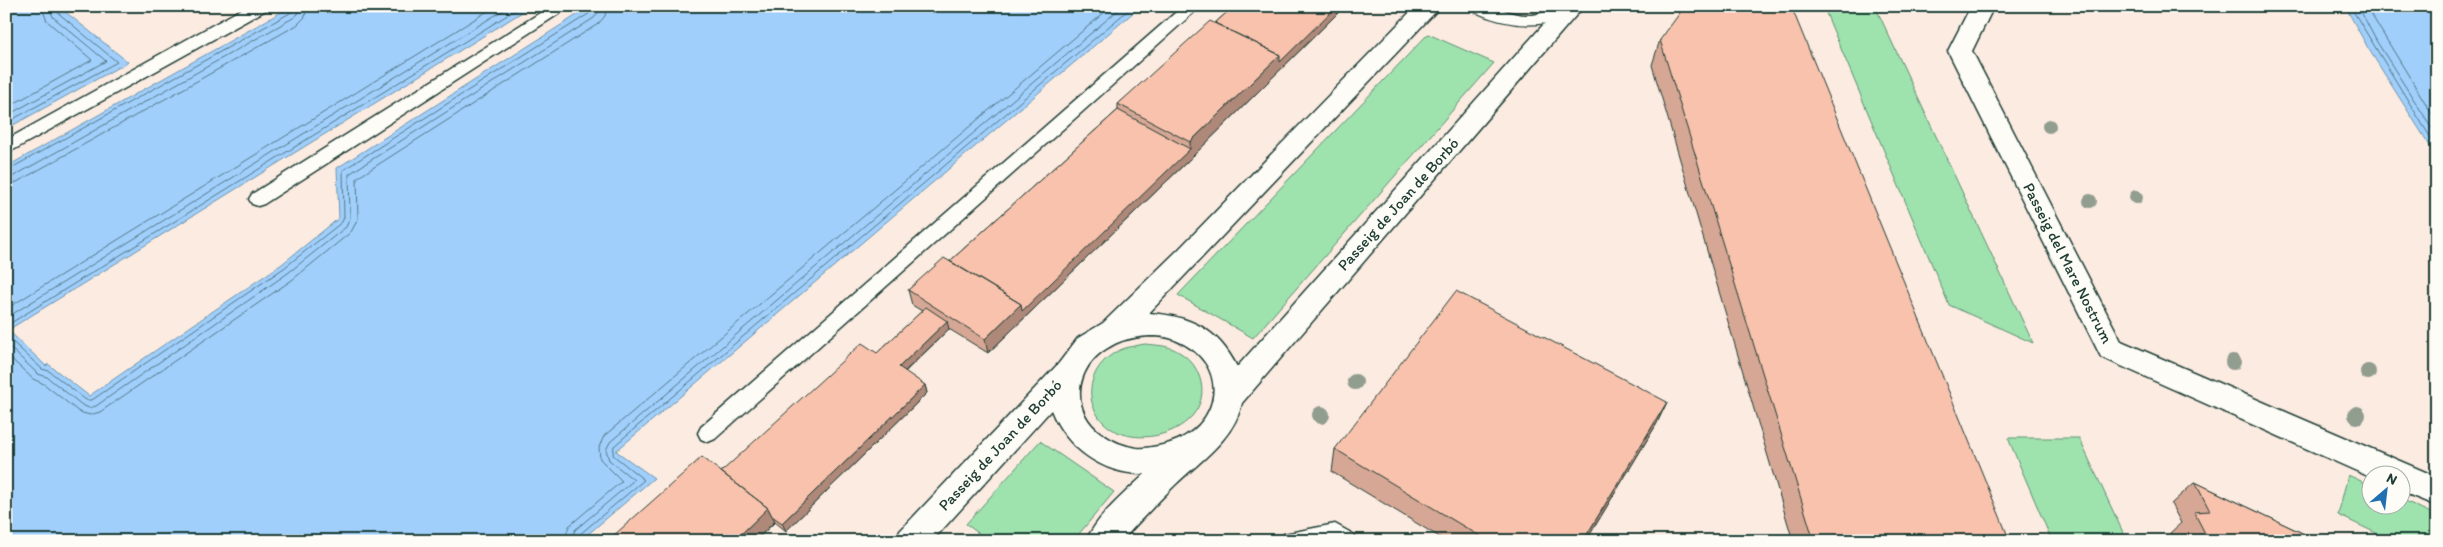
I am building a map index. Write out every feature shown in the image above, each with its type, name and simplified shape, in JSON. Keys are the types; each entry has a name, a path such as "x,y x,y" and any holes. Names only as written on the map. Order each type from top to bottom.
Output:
{"street":[{"name":"Passeig de Joan de Borbó","path":"1114,330 1189,256 1430,6"},
{"name":"Passeig del Mare Nostrum","path":"1983,6 1960,51 2111,349 2374,464"},
{"name":"Passeig de Joan de Borbó","path":"1228,397 1570,9"},
{"name":"Passeig de Joan de Borbó","path":"911,541 1069,371 1080,354 1095,340 1114,330 1138,324 1161,325 1184,330 1204,342 1219,358 1227,377 1228,397 1223,416 1212,432 1125,513 1102,541"},
{"name":"Passeig de Joan de Borbó","path":"1069,371 1064,395 1069,419 1085,440 1108,454 1138,461 1168,458 1195,446"},
{"name":"Passeig del Mare Nostrum","path":"2410,480 2437,492"}],"lane":[{"path":"6,148 260,6"},
{"path":"258,198 564,6"},
{"path":"708,433 1193,6"},
{"name":"Passeig de Joan de Borbó","path":"1477,6 1492,14 1511,20 1533,21 1552,18 1570,9"},
{"path":"1292,541 1335,534 1345,541"}],"green space":[{"path":"1823,6 1875,6 2033,343 1949,305"},
{"path":"1428,34 1494,63 1253,338 1178,295"},
{"path":"1145,344 1171,348 1180,352 1198,373 1202,392 1198,408 1187,421 1172,431 1154,436 1135,437 1118,432 1103,422 1092,404 1092,384 1094,375 1107,358 1123,349"},
{"path":"2008,438 2079,438 2127,541 2052,541"},
{"path":"1040,441 1114,492 1073,541 989,541 966,524"},
{"path":"2348,475 2360,480 2360,514 2410,514 2410,503 2437,516 2437,541 2393,541 2338,515"}],"water":[{"path":"6,6 58,6 128,62 6,129"},
{"path":"292,6 532,6 8,330 46,366 48,364 89,396 282,264 339,218 337,168 591,6 1141,6 616,451 654,478 580,541 6,541 6,167"},
{"path":"2345,6 2437,6 2437,157 2368,48"}],"building":[{"path":"1234,6 1337,6 1280,62 1280,55 1215,23"},
{"path":"1685,6 1791,6 2010,541 1814,541 1660,40"},
{"path":"1210,21 1280,55 1190,142 1118,104"},
{"path":"1118,110 1190,149 1022,311 1021,304 950,261"},
{"path":"944,258 1021,304 985,339 908,290"},
{"path":"1456,291 1667,402 1583,541 1488,541 1335,449"},
{"path":"926,307 947,321 899,367 925,385 782,523 772,516 768,508 721,472 862,343 877,353"},
{"path":"702,457 768,508 734,541 616,541 612,537"},
{"path":"2195,482 2319,541 2209,541 2194,512 2210,511"}]}
